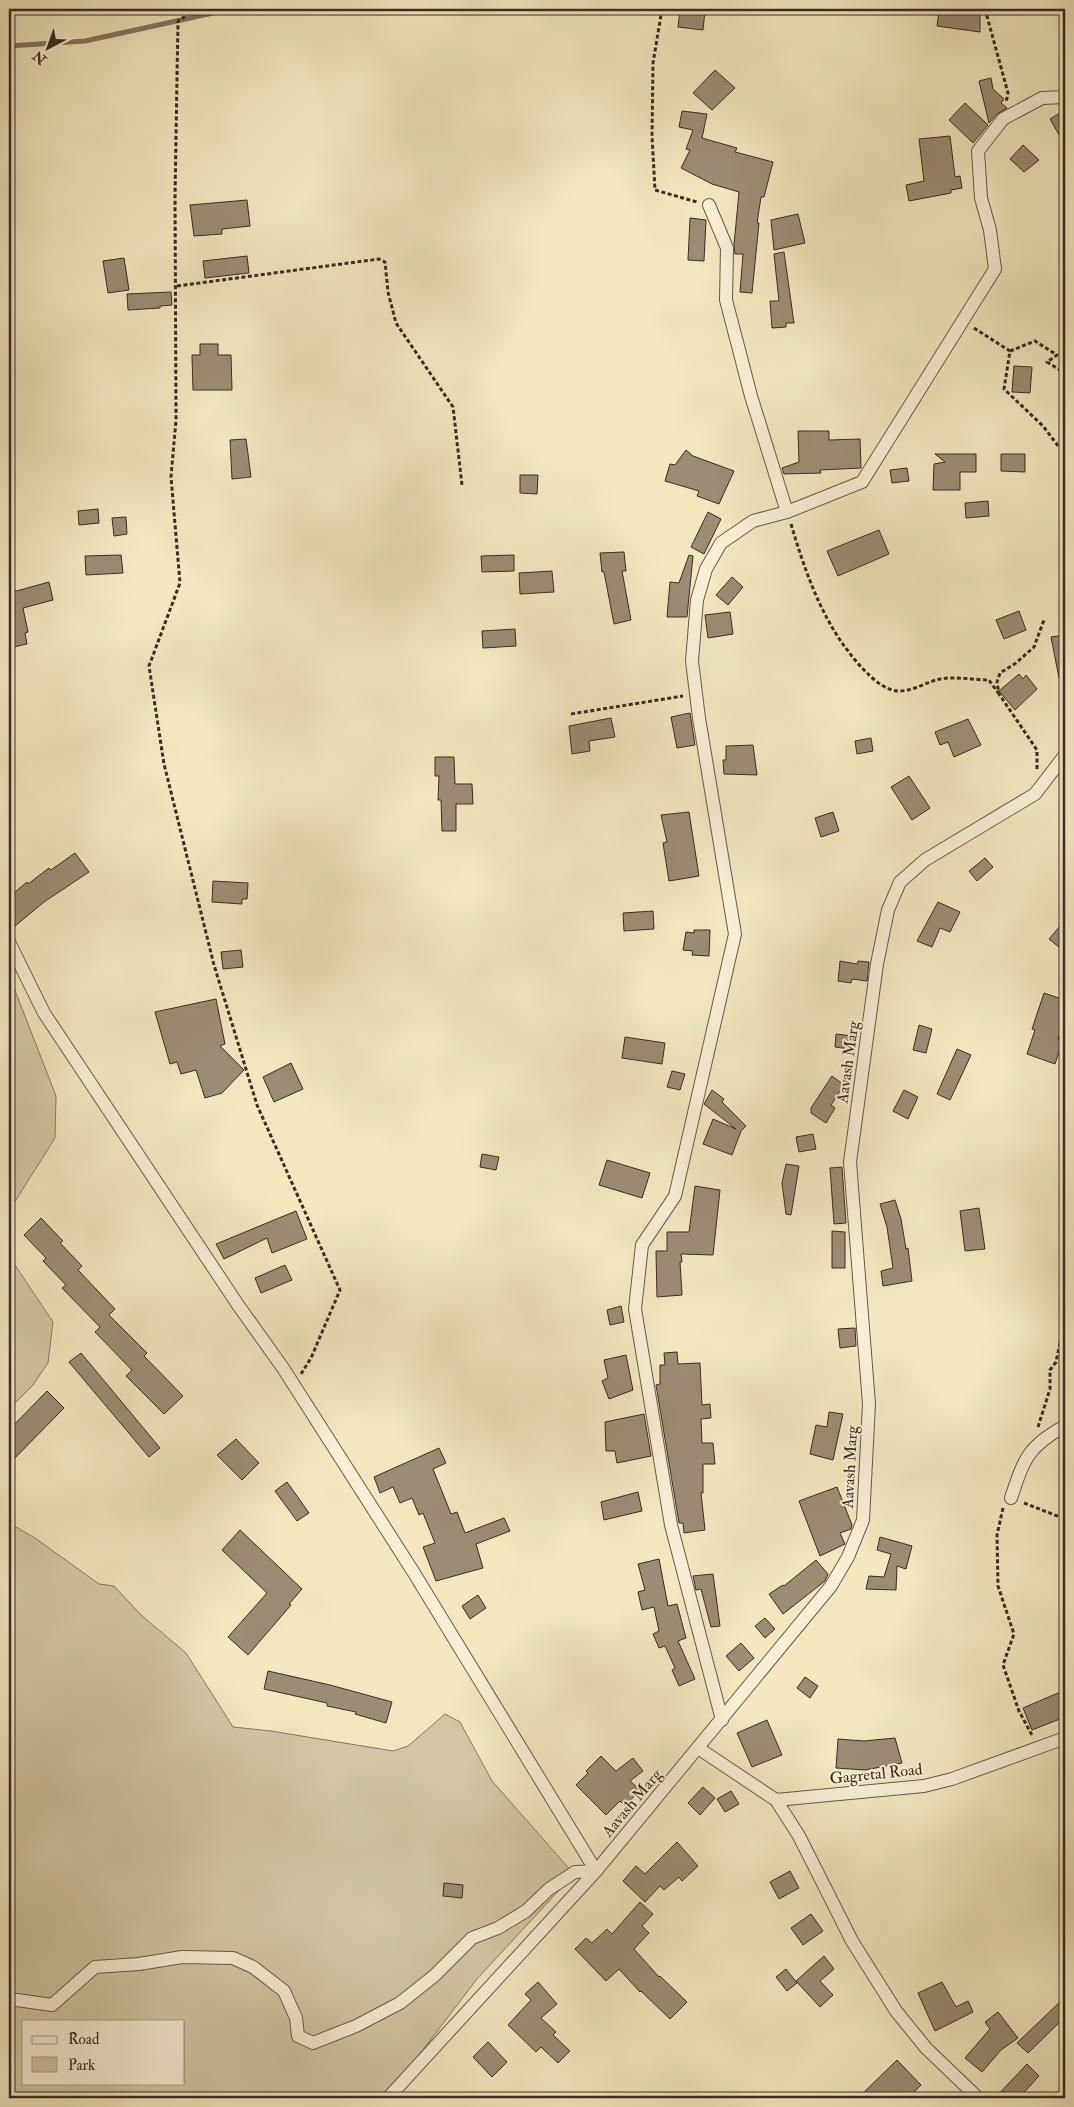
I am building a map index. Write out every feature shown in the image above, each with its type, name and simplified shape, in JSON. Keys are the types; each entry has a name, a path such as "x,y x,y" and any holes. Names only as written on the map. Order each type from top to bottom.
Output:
{"street":[{"path":"722,1720 671,1525 635,1309 642,1246 675,1196 736,934 725,880 692,661 697,600 706,570 721,543 753,521 787,512 862,482 995,270 990,230 981,198 978,151 1004,119 1042,98 1065,97"},
{"path":"709,205 727,248 726,300 750,396 787,512"},
{"name":"Aavash Marg","path":"388,2098 596,1871 722,1720 830,1586 848,1557 863,1520 869,1404 850,1162 877,964 893,894 900,882 925,860 1035,794 1065,755"},
{"path":"9,942 44,1013 238,1305 283,1368 292,1386 414,1573 596,1871 575,1872 549,1889 526,1911 498,1928 472,1938 434,1976 400,2003 356,2026 313,2043 298,2036 296,2018 284,1991 252,1967 233,1958 182,1957 138,1964 95,1967 52,2005 17,2000 9,2002"},
{"path":"1011,1498 1030,1451 1047,1436 1065,1426"},
{"name":"Gagretal Road","path":"776,1800 924,1786 952,1779 1038,1746 1065,1738"},
{"path":"698,1748 776,1800 799,1836 852,1941 896,2012 926,2048 978,2098"}],"path":[{"path":"196,9 178,20 175,196 177,286 176,420 171,476 180,583 149,666 164,764 214,965 257,1105 340,1290 311,1358 292,1386"},
{"path":"662,9 653,64 652,136 655,190 709,205"},
{"path":"985,9 1008,93 1004,119"},
{"path":"177,286 379,260 385,262 388,292 396,323 452,407 462,485"},
{"path":"962,322 979,330 1010,351"},
{"path":"1010,351 1035,341 1057,355 1047,362 1060,370 1065,378"},
{"path":"1010,351 1004,389 1043,426 1065,455"},
{"path":"787,512 805,571 826,617 841,644 878,683 898,691 919,687 940,679 990,680 1037,750 1035,794"},
{"path":"999,694 997,682 1000,673 1016,663 1034,647 1044,620"},
{"path":"571,714 696,694"},
{"path":"1030,1451 1050,1389 1050,1370 1056,1362 1065,1319"},
{"path":"1038,1746 1019,1710 1003,1665 1014,1634 998,1586 997,1535 1006,1496 1065,1519"}],"green space":[{"path":"9,975 56,1096 55,1138 9,1211"},
{"path":"9,1256 53,1322 48,1363 33,1385 16,1402 9,1400"},
{"path":"9,1523 35,1538 99,1584 114,1586 141,1615 186,1653 233,1727 271,1731 393,1751 408,1746 445,1714 460,1722 492,1781 574,1874 477,1979 406,2072 381,2098 9,2098"}],"building":[{"path":"680,9 705,11 703,30 678,27"},
{"path":"946,9 980,9 980,32 937,26 939,11 946,12"},
{"path":"715,70 735,88 712,110 693,93"},
{"path":"991,78 993,89 1004,99 1001,103 1007,108 997,114 989,123 979,81"},
{"path":"965,103 988,125 973,143 949,120"},
{"path":"1065,110 1065,145 1050,119"},
{"path":"682,111 707,114 702,138 737,148 735,152 773,162 764,197 761,197 757,223 759,223 752,293 740,292 743,254 735,254 734,245 739,192 712,184 681,168 690,150 686,149 693,130 679,127"},
{"path":"950,136 955,177 960,176 962,188 951,190 951,193 909,201 906,185 924,181 919,139"},
{"path":"1023,145 1039,160 1024,172 1010,159"},
{"path":"247,200 250,226 222,229 222,234 194,236 190,205"},
{"path":"798,214 805,243 774,250 771,220"},
{"path":"690,218 706,220 704,261 688,260"},
{"path":"784,252 794,323 786,323 786,327 772,328 770,301 779,301 774,254"},
{"path":"247,256 249,273 205,278 203,261"},
{"path":"124,258 129,290 108,293 103,261"},
{"path":"171,292 172,305 160,306 160,308 128,310 127,294"},
{"path":"200,344 218,344 218,355 231,355 232,390 193,390 192,355 200,355"},
{"path":"1014,366 1032,367 1030,393 1012,392"},
{"path":"798,431 829,431 829,440 860,439 861,468 820,470 821,473 784,474 782,468 799,462"},
{"path":"246,439 251,477 232,479 230,440"},
{"path":"686,450 693,456 734,471 719,504 697,496 699,491 665,481 670,464 675,465"},
{"path":"935,454 976,454 976,472 960,472 960,490 933,490 934,464 945,462"},
{"path":"1001,454 1025,454 1025,472 1001,471"},
{"path":"907,468 909,481 892,483 890,470"},
{"path":"520,475 538,475 537,494 520,493"},
{"path":"988,501 989,516 966,518 965,503"},
{"path":"98,509 99,523 79,525 78,511"},
{"path":"708,512 721,519 704,554 691,547"},
{"path":"126,517 127,534 114,536 112,518"},
{"path":"879,530 889,554 838,576 827,551"},
{"path":"624,552 626,571 622,571 631,620 614,624 604,572 602,572 600,553"},
{"path":"121,555 123,573 86,575 85,556"},
{"path":"514,555 514,571 482,572 481,556"},
{"path":"689,555 693,556 687,617 667,617 670,582 679,583"},
{"path":"552,571 554,592 520,594 519,573"},
{"path":"732,577 743,587 728,605 716,595"},
{"path":"49,582 53,600 23,608 28,632 25,633 27,644 9,648 9,593"},
{"path":"1019,611 1026,630 1004,639 996,620"},
{"path":"730,612 733,634 708,638 705,615"},
{"path":"515,629 516,646 483,648 482,631"},
{"path":"1065,635 1065,678 1059,678 1051,637"},
{"path":"1019,674 1023,679 1026,675 1037,689 1015,710 999,691"},
{"path":"690,713 695,745 677,748 671,717"},
{"path":"611,718 615,737 589,741 590,751 572,754 569,726"},
{"path":"968,719 981,745 954,757 948,742 940,745 935,732"},
{"path":"871,738 873,751 857,754 855,741"},
{"path":"753,745 757,775 724,774 723,760 726,760 726,746"},
{"path":"435,757 454,757 455,784 472,784 473,804 456,804 456,831 442,831 441,800 438,800 439,776 435,776"},
{"path":"909,776 930,808 912,820 891,787"},
{"path":"689,812 699,876 669,881 663,843 667,842 661,815"},
{"path":"833,812 839,831 821,837 815,818"},
{"path":"75,853 89,872 44,902 9,931 9,897 27,882 28,884 49,868 51,870"},
{"path":"985,858 993,867 977,881 969,871"},
{"path":"213,881 248,883 247,899 242,899 242,904 212,902"},
{"path":"938,902 960,912 950,932 940,928 932,947 917,941"},
{"path":"653,911 654,929 624,931 623,913"},
{"path":"1065,920 1065,952 1049,939"},
{"path":"694,930 710,930 709,956 692,955 693,951 683,950 686,932 694,933"},
{"path":"241,950 243,967 223,969 221,952"},
{"path":"840,961 857,964 858,961 869,962 867,981 852,979 851,983 838,981"},
{"path":"1044,993 1065,1000 1065,1016 1058,1039 1063,1040 1055,1064 1027,1054 1035,1030 1032,1029"},
{"path":"216,999 225,1044 220,1046 244,1070 222,1093 205,1098 196,1070 181,1074 177,1062 170,1064 155,1012"},
{"path":"919,1025 932,1029 926,1053 913,1050"},
{"path":"836,1034 852,1036 850,1049 835,1047"},
{"path":"625,1037 665,1043 662,1064 622,1058"},
{"path":"957,1049 971,1055 950,1100 937,1094"},
{"path":"291,1063 303,1089 274,1102 263,1077"},
{"path":"672,1071 685,1074 680,1090 667,1087"},
{"path":"832,1076 844,1085 831,1105 835,1108 826,1123 811,1113 811,1108"},
{"path":"712,1090 724,1099 722,1102 746,1126 741,1131 732,1155 703,1144 713,1119 736,1129 704,1104"},
{"path":"904,1090 918,1097 908,1119 893,1111"},
{"path":"813,1134 816,1149 799,1152 796,1137"},
{"path":"482,1154 499,1157 496,1170 480,1167"},
{"path":"607,1160 650,1173 642,1198 599,1185"},
{"path":"786,1164 799,1166 791,1215 786,1214 782,1183"},
{"path":"842,1167 846,1223 834,1224 830,1168"},
{"path":"695,1186 720,1190 713,1255 681,1254 682,1295 657,1297 656,1251 667,1251 667,1232 689,1232"},
{"path":"895,1200 901,1219 906,1249 908,1248 912,1281 883,1286 881,1271 893,1268 887,1227 880,1204"},
{"path":"979,1208 985,1249 965,1251 960,1211"},
{"path":"296,1211 307,1239 272,1253 267,1238 224,1259 216,1244"},
{"path":"41,1218 63,1241 60,1243 82,1266 78,1270 115,1309 109,1315 147,1353 144,1356 183,1396 164,1414 126,1376 132,1370 95,1332 100,1327 62,1288 66,1285 43,1261 46,1258 24,1235"},
{"path":"832,1231 845,1232 845,1268 832,1268"},
{"path":"285,1265 292,1280 261,1293 255,1278"},
{"path":"621,1306 624,1322 610,1325 607,1310"},
{"path":"855,1328 856,1346 840,1348 838,1329"},
{"path":"677,1352 678,1364 700,1363 702,1405 710,1404 711,1418 701,1419 702,1443 713,1443 715,1464 703,1464 703,1493 701,1493 705,1530 684,1533 683,1523 679,1523 656,1385 660,1384 660,1365 665,1365 664,1353"},
{"path":"81,1353 160,1448 149,1457 69,1362"},
{"path":"626,1355 633,1390 609,1399 602,1381 608,1378 604,1360"},
{"path":"47,1391 64,1408 9,1464 9,1430"},
{"path":"829,1412 843,1414 833,1460 810,1454 816,1425 827,1427"},
{"path":"644,1414 651,1456 617,1463 615,1451 606,1451 605,1422"},
{"path":"236,1439 259,1463 242,1480 217,1455"},
{"path":"439,1448 446,1463 433,1469 451,1514 457,1512 465,1533 504,1518 510,1531 476,1544 483,1568 436,1581 423,1547 435,1543 423,1513 419,1515 412,1498 400,1503 393,1487 380,1493 374,1477"},
{"path":"287,1482 309,1513 297,1521 275,1491"},
{"path":"837,1487 852,1525 851,1529 840,1533 845,1544 820,1556 799,1501"},
{"path":"638,1492 642,1511 604,1520 601,1502"},
{"path":"240,1530 302,1589 289,1604 291,1605 248,1655 228,1637 267,1593 222,1550"},
{"path":"880,1537 912,1546 906,1569 897,1566 896,1590 866,1589 869,1576 884,1577 891,1554 877,1550"},
{"path":"659,1559 668,1606 677,1604 686,1638 678,1641 695,1679 679,1686 672,1670 675,1668 665,1646 659,1648 653,1634 659,1631 654,1607 642,1610 638,1592 645,1590 638,1564"},
{"path":"816,1560 828,1574 825,1581 783,1614 769,1594 784,1586"},
{"path":"713,1574 720,1626 711,1627 701,1589 696,1590 693,1576"},
{"path":"478,1595 486,1608 470,1619 462,1606"},
{"path":"765,1618 775,1629 765,1638 755,1626"},
{"path":"741,1643 754,1658 739,1671 726,1656"},
{"path":"268,1671 392,1702 386,1723 355,1714 356,1712 327,1706 327,1703 264,1689"},
{"path":"805,1677 818,1686 810,1698 797,1688"},
{"path":"1065,1690 1065,1717 1032,1730 1023,1708"},
{"path":"767,1720 782,1755 752,1767 737,1733"},
{"path":"895,1738 902,1763 865,1770 836,1768 838,1739 864,1741"},
{"path":"601,1756 616,1771 633,1758 643,1771 630,1781 640,1790 625,1806 620,1801 606,1815 576,1785 588,1773 586,1771"},
{"path":"703,1787 715,1798 700,1815 688,1803"},
{"path":"731,1791 739,1804 725,1812 717,1799"},
{"path":"677,1842 698,1866 682,1881 679,1877 664,1890 660,1886 645,1902 623,1881 636,1866 645,1874"},
{"path":"790,1871 799,1888 779,1899 770,1882"},
{"path":"444,1883 463,1885 462,1898 443,1896"},
{"path":"640,1902 653,1914 642,1926 649,1933 634,1949 659,1977 687,2002 670,2019 640,1992 619,1969 606,1981 575,1949 586,1938 592,1943 607,1929 612,1934"},
{"path":"811,1914 823,1931 803,1945 791,1928"},
{"path":"824,1956 834,1969 820,1981 833,1995 820,2007 796,1981"},
{"path":"786,1969 797,1983 787,1991 776,1977"},
{"path":"538,1982 557,2004 541,2018 556,2032 553,2035 570,2051 558,2063 541,2047 536,2052 508,2025 531,2000 525,1994"},
{"path":"942,1982 956,2007 968,2001 973,2012 935,2031 918,1993"},
{"path":"1065,1997 1065,2017 1028,2053 1017,2043"},
{"path":"998,2012 1018,2038 1001,2050 982,2072 965,2058 990,2029 985,2022"},
{"path":"488,2042 507,2062 492,2077 473,2057"},
{"path":"897,2060 921,2085 908,2098 858,2098"},
{"path":"1027,2064 1039,2076 1019,2098 995,2098"}],"waterway":[{"path":"9,46 85,41 213,13 221,9"}]}
